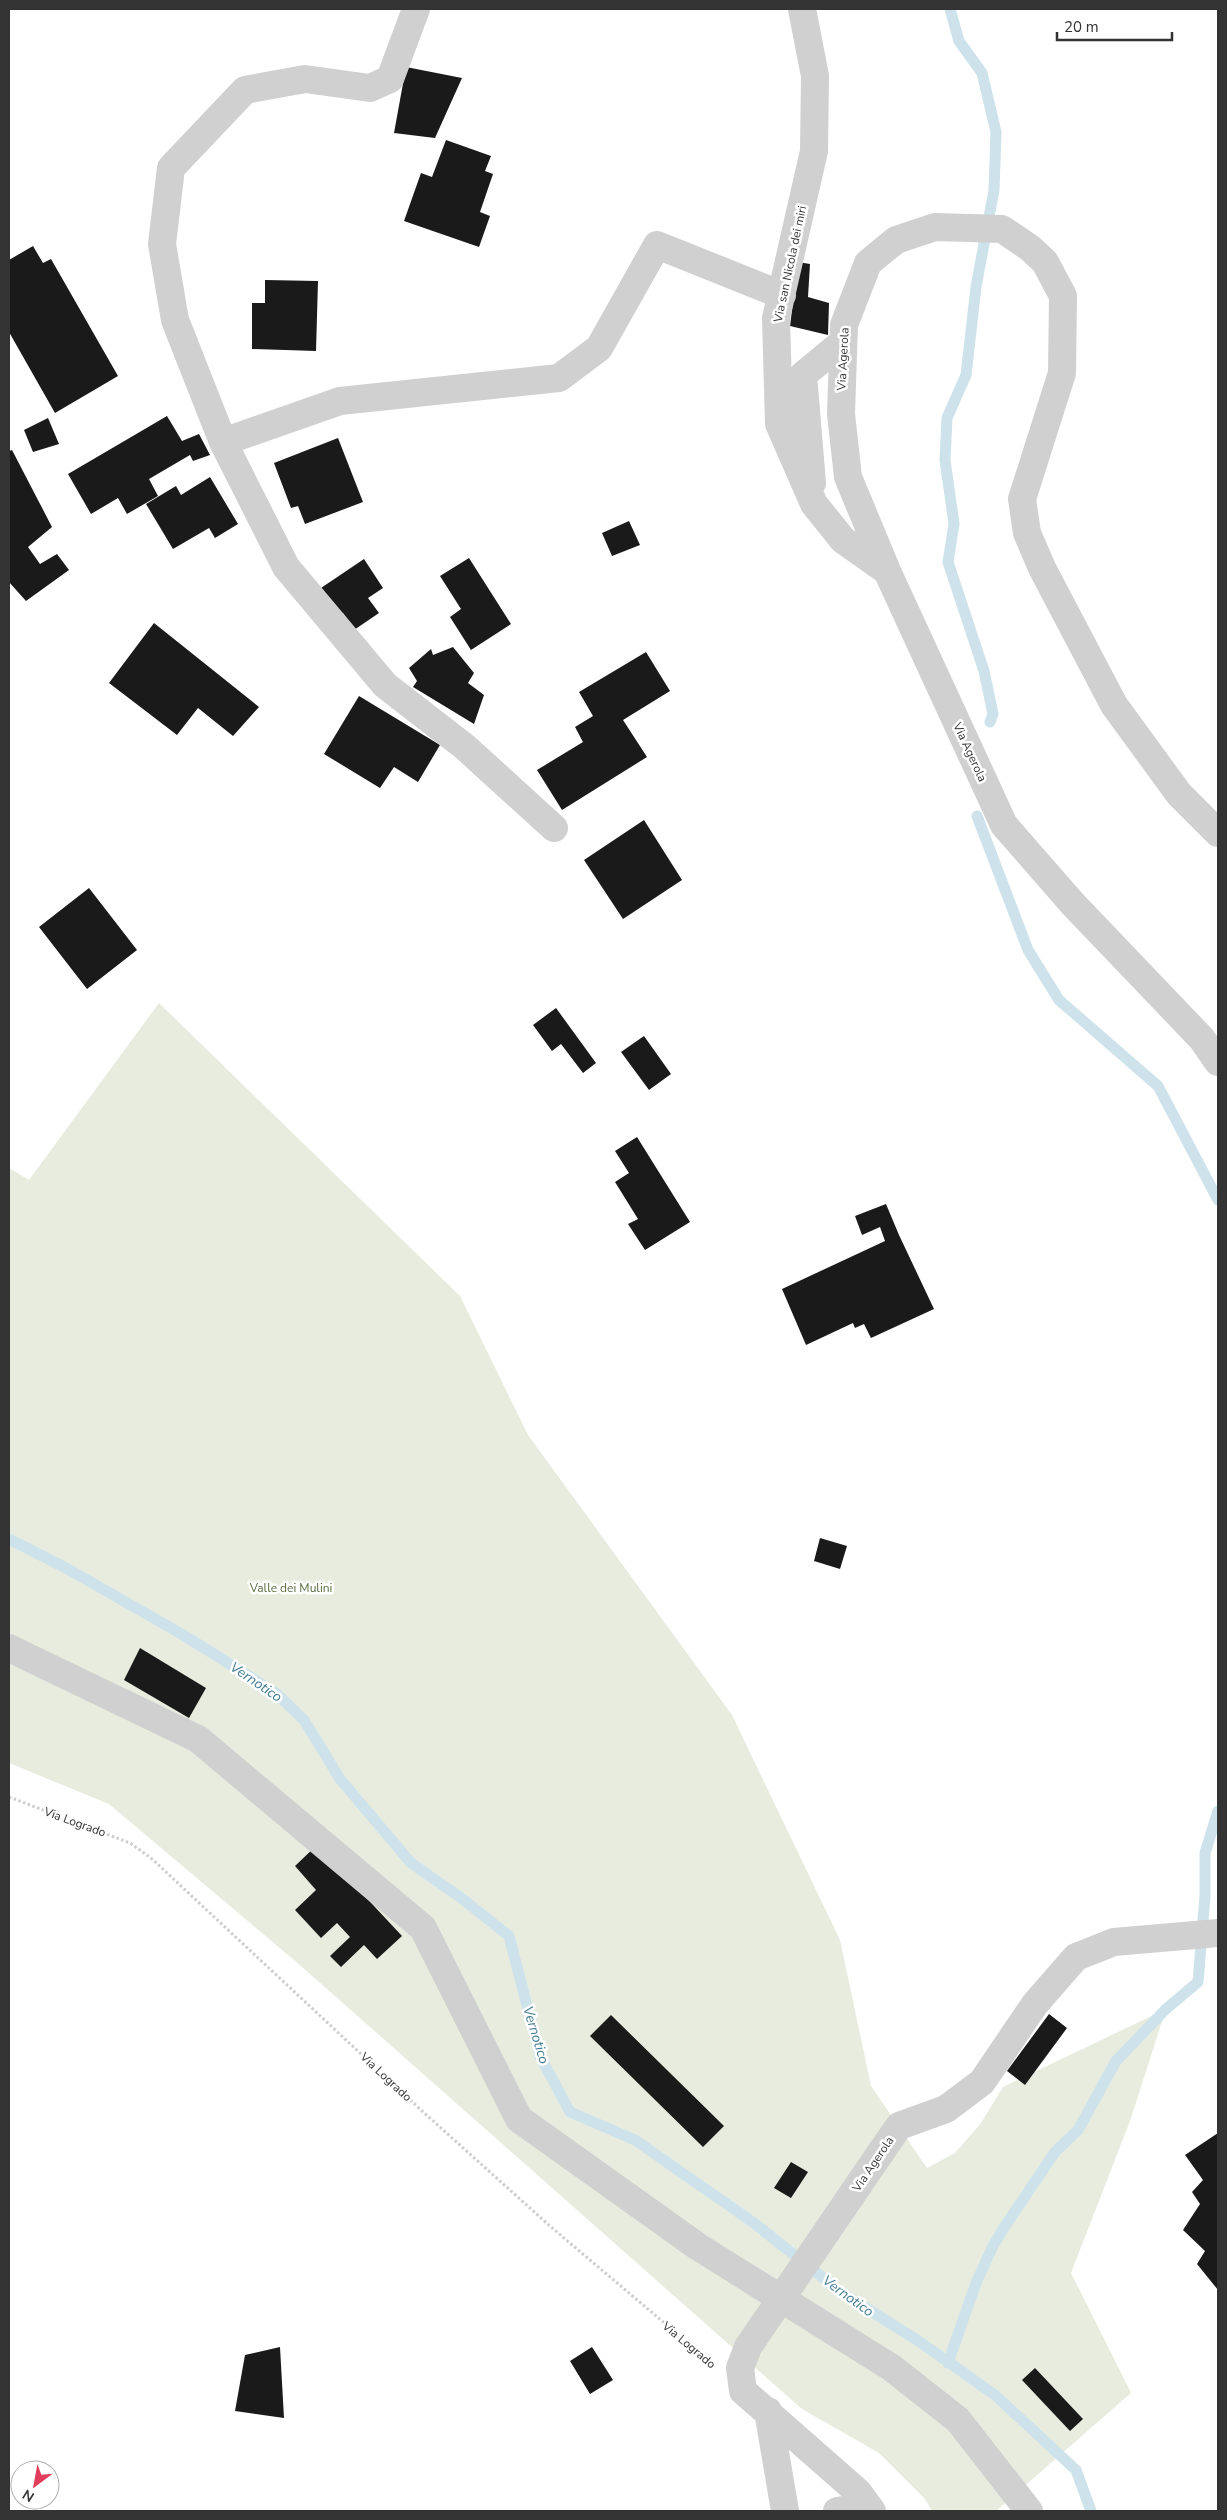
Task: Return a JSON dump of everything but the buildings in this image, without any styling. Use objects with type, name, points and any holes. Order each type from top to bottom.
[{"type":"street","points":[[416,9],[390,79],[370,88],[305,79],[245,90],[171,168],[162,244],[176,320],[223,442],[286,566],[385,685],[465,747],[554,828]]},
{"type":"street","name":"Via san Nicola dei miri","points":[[802,9],[816,76],[814,151],[776,318],[778,424],[814,504],[843,540],[887,571]]},
{"type":"street","name":"Via Agerola","points":[[1218,833],[1179,794],[1114,706],[1042,568],[1027,533],[1022,499],[1062,373],[1063,296],[1045,262],[1030,248],[1002,229],[935,227],[896,240],[868,263],[844,325],[841,414],[848,477],[887,571],[1004,824],[1072,903],[1202,1039],[1218,1062]]},
{"type":"street","points":[[223,442],[340,402],[559,378],[599,348],[657,245],[782,295]]},
{"type":"street","points":[[814,504],[803,375],[843,342]]},
{"type":"street","points":[[9,1648],[198,1739],[415,1922],[422,1928],[519,2118],[697,2246],[892,2368],[958,2420],[1029,2511]]},
{"type":"street","name":"Via Agerola","points":[[744,2391],[740,2368],[748,2347],[899,2126],[946,2109],[982,2082],[1035,2004],[1076,1957],[1114,1942],[1218,1933]]},
{"type":"street","points":[[744,2391],[858,2492],[871,2510]]},
{"type":"street","points":[[768,2411],[785,2511]]},
{"type":"street","points":[[837,2511],[849,2508],[871,2510]]},
{"type":"path","name":"Via Logrado","points":[[9,1797],[130,1843],[151,1858],[421,2110],[544,2220],[744,2391]]},
{"type":"green space","name":"Valle dei Mulini","points":[[159,1003],[460,1296],[528,1435],[732,1715],[840,1940],[871,2086],[927,2168],[955,2153],[981,2123],[1003,2087],[1166,2009],[1130,2121],[1071,2273],[1131,2393],[996,2511],[932,2511],[925,2499],[879,2453],[802,2409],[301,1966],[109,1804],[9,1763],[9,1168],[29,1180]]},
{"type":"waterway","points":[[950,9],[959,41],[982,73],[996,132],[994,190],[976,287],[966,375],[947,418],[945,460],[954,524],[948,562],[984,671],[993,714],[990,722]]},
{"type":"waterway","points":[[977,816],[1028,950],[1059,1000],[1158,1086],[1218,1200]]},
{"type":"waterway","name":"Vernotico","points":[[9,1539],[68,1569],[185,1636],[277,1694],[304,1720],[340,1779],[411,1863],[460,1897],[509,1936],[540,2056],[570,2112],[635,2140],[754,2223],[842,2293],[917,2340],[995,2395],[1076,2470],[1091,2511]]},
{"type":"waterway","points":[[948,2363],[976,2283],[992,2248],[1005,2226],[1055,2152],[1078,2130],[1116,2061],[1166,2009],[1198,1982],[1205,1896],[1205,1853],[1218,1811]]}]
